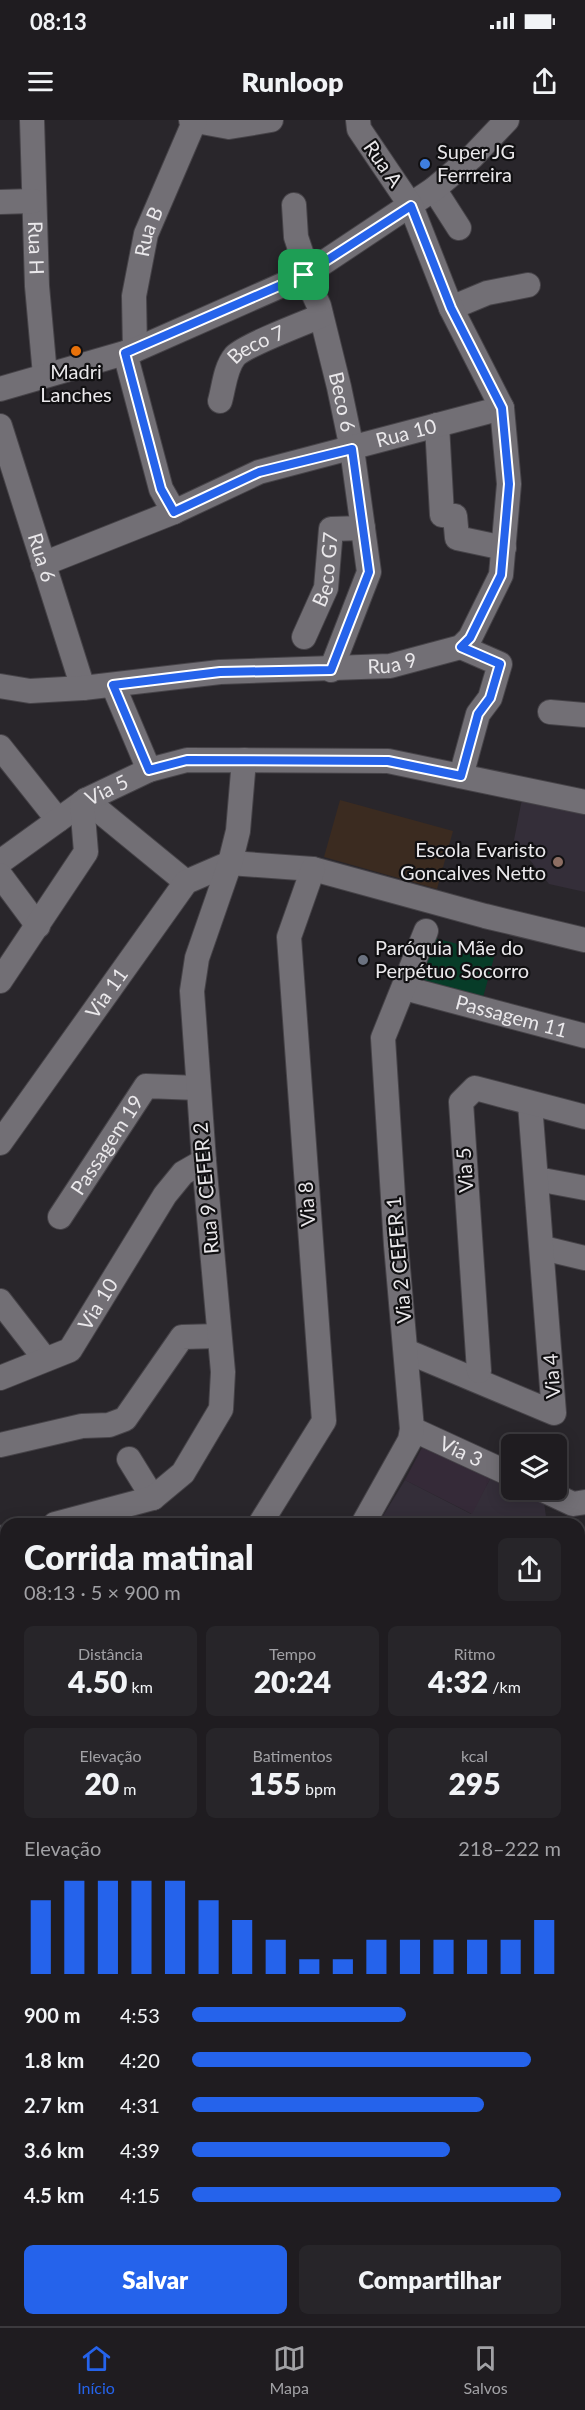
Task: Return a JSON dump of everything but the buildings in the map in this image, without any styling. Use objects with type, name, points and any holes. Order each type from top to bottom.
[{"type":"street","name":"Rua H","points":[[32,120],[37,286],[45,375]]},
{"type":"street","points":[[193,120],[229,127],[271,120]]},
{"type":"street","name":"Rua B","points":[[174,512],[161,489],[130,352],[134,296],[146,234],[193,120]]},
{"type":"street","name":"Rua A","points":[[358,120],[359,129],[411,206],[451,308],[502,408]]},
{"type":"street","points":[[0,388],[130,352],[304,275],[435,189],[472,157],[507,120]]},
{"type":"street","points":[[435,189],[459,228]]},
{"type":"street","points":[[0,202],[33,201]]},
{"type":"street","name":"Beco 6","points":[[294,205],[296,237],[304,261],[304,275],[321,316],[352,449],[369,572],[331,670]]},
{"type":"street","points":[[451,308],[486,293],[528,285]]},
{"type":"street","name":"Beco 7","points":[[220,401],[228,369],[236,356],[289,328],[321,316]]},
{"type":"street","points":[[461,776],[478,714],[490,698],[500,664],[461,647],[470,638],[501,575],[509,484],[502,408]]},
{"type":"street","name":"Rua 10","points":[[43,564],[174,512],[259,472],[502,408]]},
{"type":"street","points":[[437,425],[442,515],[455,516],[457,538],[504,548]]},
{"type":"street","name":"Rua 6","points":[[0,426],[83,688]]},
{"type":"street","name":"Beco G7","points":[[304,637],[326,588],[331,529],[363,528]]},
{"type":"street","name":"Rua 9","points":[[0,686],[30,691],[113,685],[220,672],[331,670],[390,666],[461,647]]},
{"type":"street","points":[[113,685],[149,770]]},
{"type":"street","points":[[550,712],[585,715]]},
{"type":"street","points":[[0,747],[58,820]]},
{"type":"street","name":"Via 5","points":[[0,862],[84,801],[149,770],[187,760],[388,761],[585,802]]},
{"type":"street","name":"Rua 9 CEFER 2","points":[[78,1518],[153,1498],[183,1473],[222,1410],[223,1372],[198,1088],[192,991],[196,958],[230,863],[238,831],[244,760]]},
{"type":"street","points":[[84,801],[186,882],[230,863],[313,869],[485,916],[585,940]]},
{"type":"street","points":[[0,981],[86,852],[84,801]]},
{"type":"street","name":"Via 8","points":[[264,1518],[324,1421],[289,937],[313,869]]},
{"type":"street","points":[[0,874],[38,926]]},
{"type":"street","name":"Via 11","points":[[0,1143],[186,882]]},
{"type":"street","name":"Via 2 CEFER 1","points":[[366,1518],[410,1440],[412,1429],[396,1245],[383,1038],[426,931]]},
{"type":"street","name":"Passagem 11","points":[[404,988],[585,1036]]},
{"type":"street","name":"Passagem 19","points":[[60,1217],[146,1086],[198,1088]]},
{"type":"street","name":"Via 5","points":[[479,1371],[461,1102],[475,1088],[585,1117]]},
{"type":"street","name":"Via 4","points":[[406,1351],[554,1413],[543,1248],[530,1104]]},
{"type":"street","name":"Via 10","points":[[0,1378],[70,1350],[165,1195],[183,1173],[204,1161]]},
{"type":"street","points":[[537,1179],[585,1188]]},
{"type":"street","points":[[165,1195],[184,1193],[207,1196]]},
{"type":"street","points":[[543,1248],[585,1258]]},
{"type":"street","points":[[0,1301],[45,1359]]},
{"type":"street","points":[[0,1445],[82,1426],[109,1425],[125,1419],[182,1337],[219,1336]]},
{"type":"street","name":"Via 3","points":[[412,1429],[501,1470]]},
{"type":"street","points":[[129,1459],[153,1498]]},
{"type":"street","points":[[564,1500],[573,1504],[585,1502]]},
{"type":"shaded area","name":"Escola Evaristo Goncalves Netto","points":[[522,799],[585,814],[585,892],[549,884],[514,840]]},
{"type":"shaded area","points":[[340,800],[453,831],[437,889],[324,857]]},
{"type":"shaded area","points":[[425,1442],[491,1477],[472,1514],[405,1480]]},
{"type":"shaded area","points":[[491,1477],[501,1482],[501,1500],[540,1500],[544,1502],[546,1518],[382,1518],[405,1480],[471,1514]]},
{"type":"green space","points":[[431,937],[495,954],[482,1001],[419,983]]},
{"type":"place","name":"Super JG Ferrreira","points":[[425,164]]},
{"type":"place","name":"Madri Lanches","points":[[76,351]]},
{"type":"place","name":"Escola Evaristo Goncalves Netto","points":[[558,862]]},
{"type":"place","name":"Paróquia Mãe do Perpétuo Socorro","points":[[363,960]]},
{"type":"route","points":[[411,206],[451,308],[502,408],[509,484],[501,575],[470,638],[461,647],[500,664],[490,698],[478,714],[461,776],[388,761],[187,760],[149,770],[113,685],[220,672],[331,670],[369,572],[352,449],[259,472],[174,512],[161,489],[125,353],[304,275],[411,206]]}]
